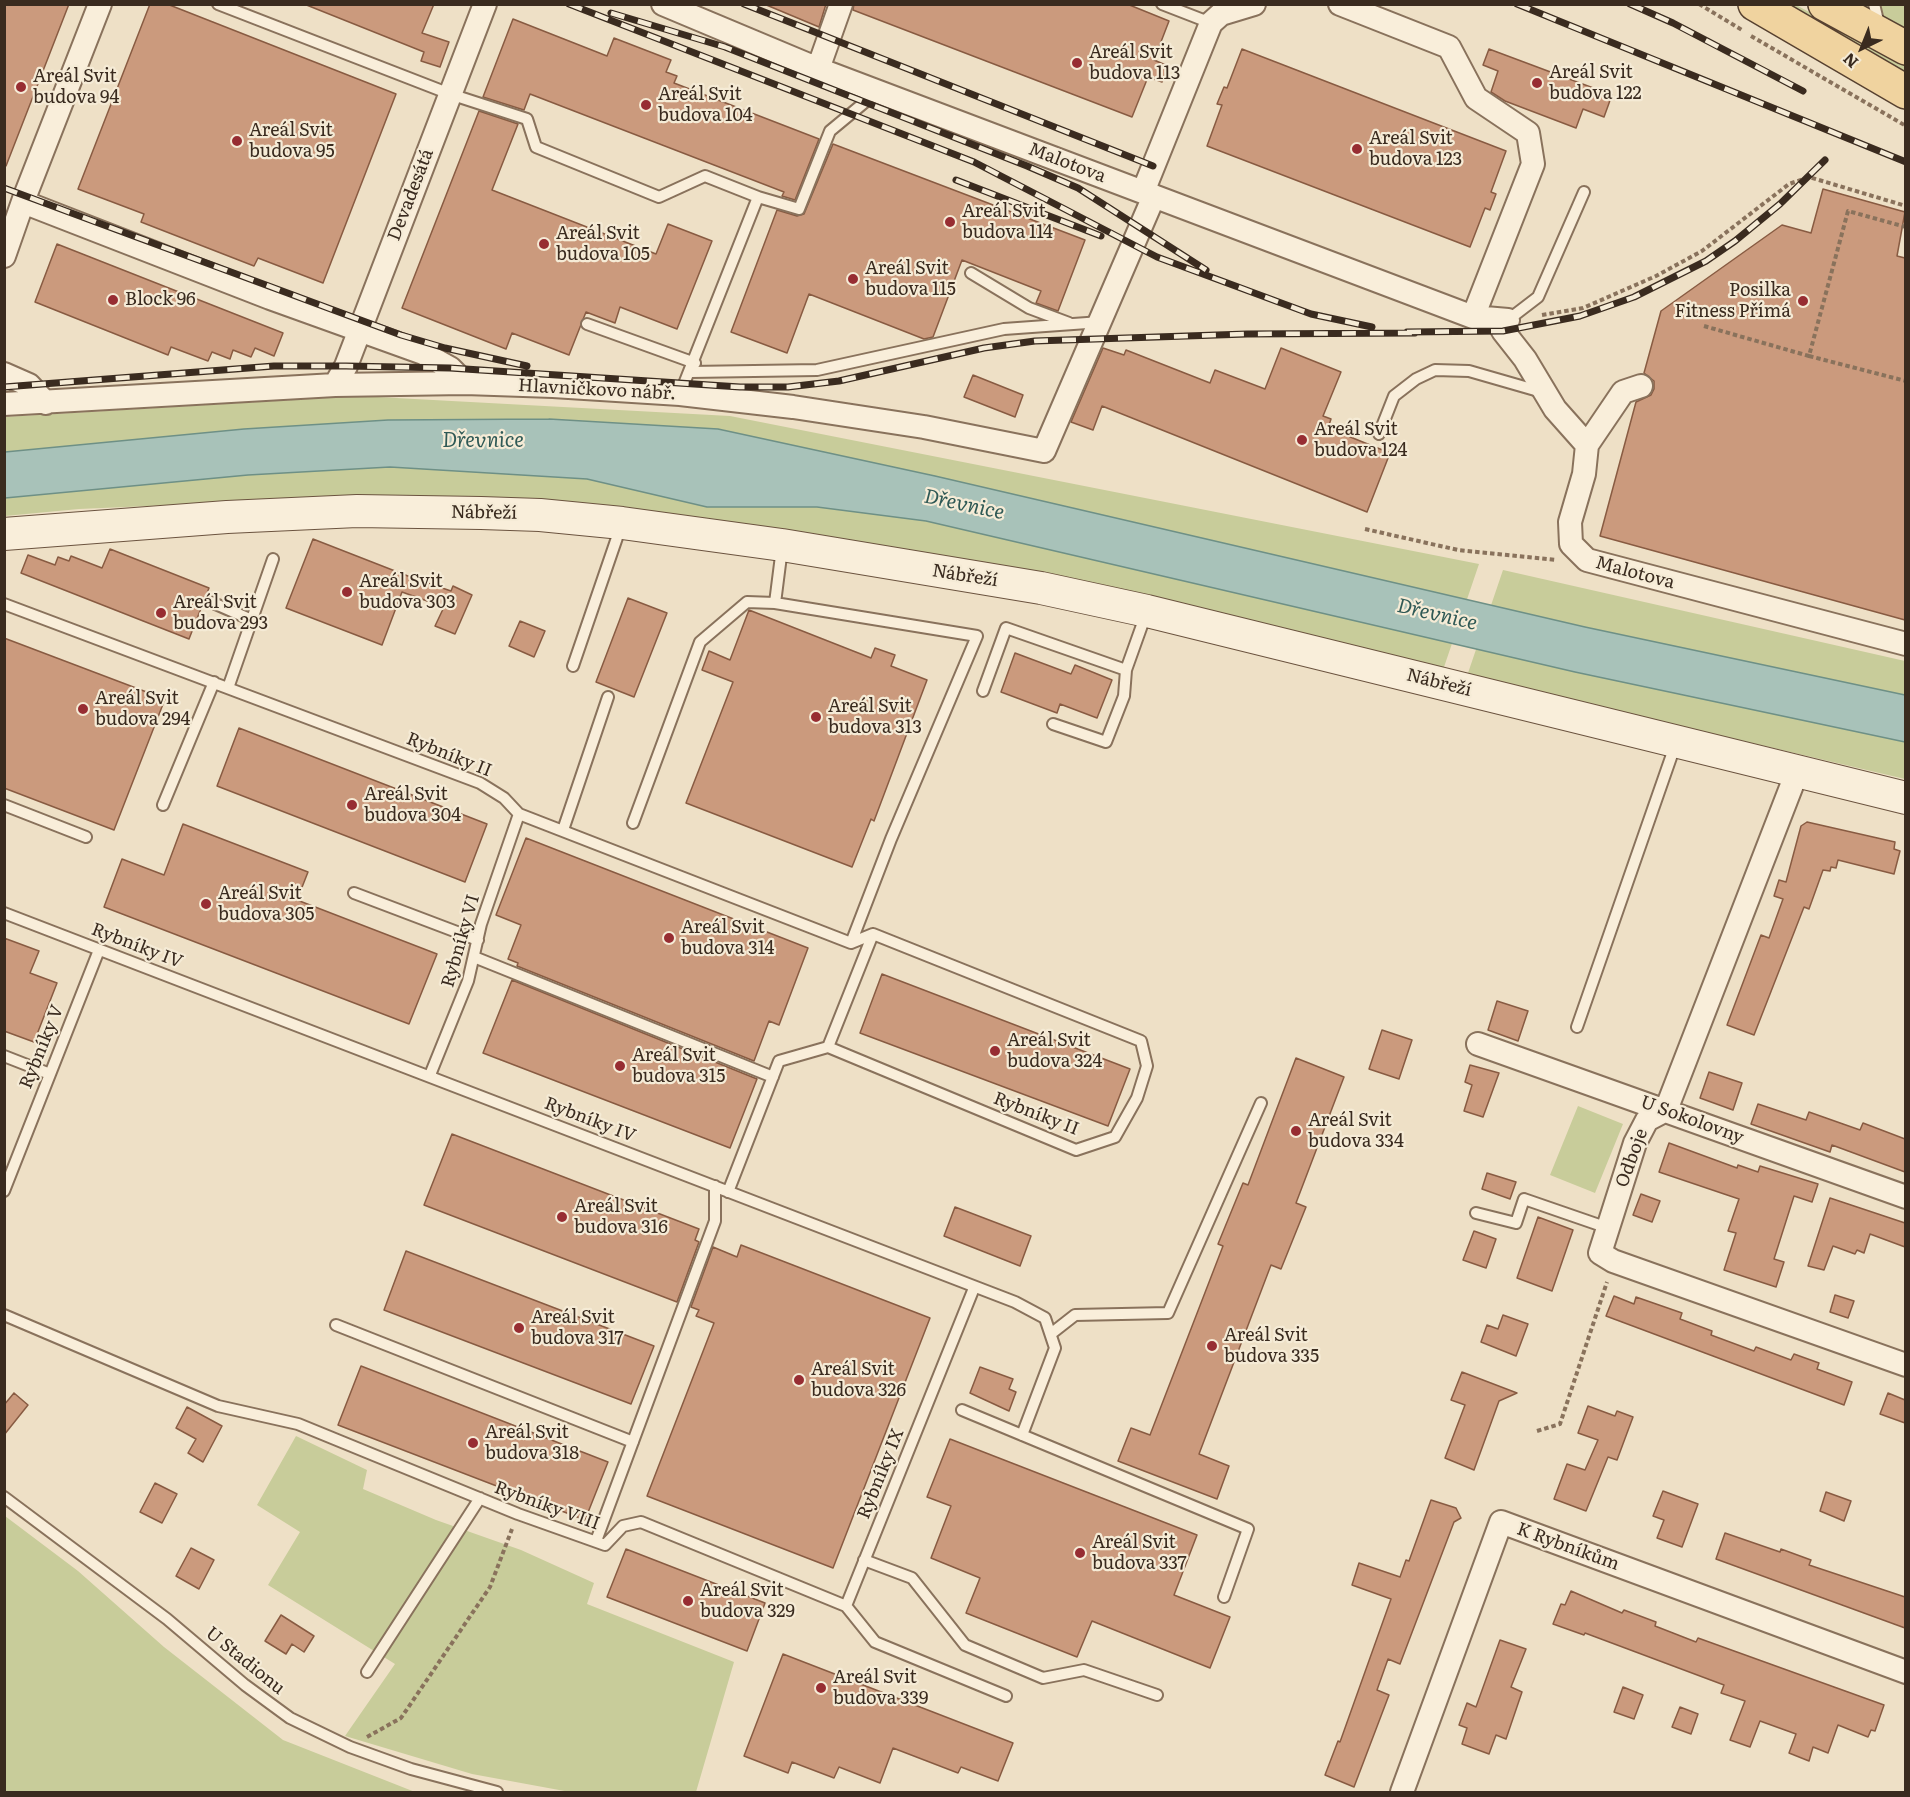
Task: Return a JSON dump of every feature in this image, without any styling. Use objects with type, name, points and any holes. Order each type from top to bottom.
[{"type":"main road","points":[[1755,4],[1905,92]]},
{"type":"main road","points":[[1826,4],[1894,42]]},
{"type":"street","points":[[4,256],[100,4]]},
{"type":"street","name":"Devadesátá","points":[[335,385],[345,366],[485,4]]},
{"type":"street","name":"Malotova","points":[[663,4],[818,69],[1473,317],[1508,320]]},
{"type":"street","points":[[818,69],[841,4]]},
{"type":"street","points":[[1101,322],[1211,23],[1221,14],[1254,4]]},
{"type":"street","points":[[1340,4],[1449,47],[1476,98],[1528,133],[1533,164],[1473,317]]},
{"type":"street","points":[[23,202],[423,353],[450,368],[465,382]]},
{"type":"street","points":[[1508,320],[1503,331],[1525,359],[1555,409],[1568,420],[1587,445],[1623,392],[1641,386]]},
{"type":"street","name":"Hlavničkovo nábř.","points":[[4,404],[335,385],[465,382],[680,394],[924,427],[1044,451],[1101,322]]},
{"type":"street","points":[[4,374],[29,385],[46,403]]},
{"type":"street","name":"Malotova","points":[[1587,445],[1584,474],[1570,522],[1570,544],[1587,560],[1905,644]]},
{"type":"street","name":"Nábřeží","points":[[4,534],[227,517],[357,511],[540,515],[622,523],[782,545],[1041,588],[1147,611],[1905,798]]},
{"type":"street","name":"Odboje","points":[[1613,1261],[1600,1252],[1635,1143],[1647,1120],[1666,1110],[1797,772]]},
{"type":"street","name":"U Sokolovny","points":[[1478,1044],[1905,1197]]},
{"type":"street","points":[[1613,1261],[1905,1365]]},
{"type":"street","name":"K Rybníkům","points":[[1402,1792],[1501,1522],[1905,1672]]},
{"type":"lane","points":[[218,4],[450,94],[527,119],[536,147],[659,197],[705,176],[758,197],[799,209],[830,131],[865,102],[872,88]]},
{"type":"lane","points":[[1162,4],[1211,23]]},
{"type":"lane","points":[[1874,4],[1894,42]]},
{"type":"lane","points":[[1508,320],[1538,297],[1584,192]]},
{"type":"lane","points":[[680,394],[693,367],[758,197]]},
{"type":"lane","points":[[971,273],[1029,308],[1073,324]]},
{"type":"lane","points":[[587,324],[693,367],[817,370],[1004,329],[1101,322]]},
{"type":"lane","points":[[1379,434],[1394,396],[1435,370],[1469,371],[1546,393]]},
{"type":"lane","points":[[573,666],[622,523]]},
{"type":"lane","points":[[775,603],[782,545]]},
{"type":"lane","points":[[228,688],[273,559]]},
{"type":"lane","points":[[212,602],[252,620]]},
{"type":"lane","points":[[633,823],[700,642],[747,602],[775,603],[977,636],[891,839],[851,943]]},
{"type":"lane","name":"Rybníky II","points":[[4,604],[480,783],[504,798],[519,814],[851,943]]},
{"type":"lane","points":[[1053,724],[1106,742],[1124,696],[1126,670],[1147,611]]},
{"type":"lane","points":[[983,691],[1006,628],[1126,670]]},
{"type":"lane","points":[[163,805],[214,682]]},
{"type":"lane","points":[[563,830],[608,697]]},
{"type":"lane","points":[[1577,1027],[1677,742]]},
{"type":"lane","points":[[4,805],[86,837]]},
{"type":"lane","name":"Rybníky VI","points":[[430,1076],[468,981],[478,940],[519,814]]},
{"type":"lane","points":[[354,893],[478,940]]},
{"type":"lane","name":"Rybníky IV","points":[[4,913],[1015,1302],[1046,1317],[1052,1333]]},
{"type":"lane","points":[[851,943],[873,934]]},
{"type":"lane","points":[[728,1192],[779,1061],[828,1047],[873,934]]},
{"type":"lane","name":"Rybníky II","points":[[828,1047],[1076,1150],[1115,1137],[1137,1098],[1147,1066],[1141,1041],[873,934]]},
{"type":"lane","name":"Rybníky V","points":[[4,1191],[99,950]]},
{"type":"lane","points":[[474,957],[773,1077]]},
{"type":"lane","points":[[4,1056],[50,1074]]},
{"type":"lane","points":[[1022,1435],[1055,1348],[1052,1333],[1075,1315],[1168,1313],[1261,1103]]},
{"type":"lane","points":[[596,1541],[715,1221],[715,1186]]},
{"type":"lane","points":[[1476,1213],[1516,1223],[1524,1199],[1608,1228]]},
{"type":"lane","name":"Rybníky IX","points":[[846,1606],[974,1288]]},
{"type":"lane","name":"Rybníky VIII","points":[[4,1315],[218,1406],[298,1424],[518,1514],[605,1545],[623,1526],[641,1522],[846,1606]]},
{"type":"lane","points":[[336,1325],[633,1442]]},
{"type":"lane","points":[[962,1410],[1248,1529],[1224,1597]]},
{"type":"lane","name":"U Stadionu","points":[[4,1497],[167,1619],[245,1685],[290,1718],[350,1747],[411,1769],[497,1792]]},
{"type":"lane","points":[[367,1672],[480,1498]]},
{"type":"lane","points":[[864,1560],[912,1578],[965,1645],[1043,1678],[1084,1670],[1157,1695]]},
{"type":"lane","points":[[846,1606],[875,1642],[1006,1696]]},
{"type":"path","points":[[1699,4],[1905,126]]},
{"type":"path","points":[[1508,320],[1583,308],[1656,276],[1702,251],[1789,184],[1809,177],[1905,206]]},
{"type":"path","points":[[1809,356],[1848,211],[1905,227]]},
{"type":"path","points":[[1704,326],[1905,381]]},
{"type":"path","points":[[1365,529],[1458,550],[1544,560],[1587,560]]},
{"type":"path","points":[[1538,1431],[1560,1424],[1613,1261]]},
{"type":"path","points":[[350,1747],[401,1718],[490,1587],[518,1514]]},
{"type":"green space","points":[[1780,5],[1796,5],[1905,63],[1905,79]]},
{"type":"green space","points":[[1855,5],[1905,5],[1905,30]]},
{"type":"green space","points":[[359,396],[730,416],[1479,564],[1443,670],[954,559],[740,525],[242,502],[79,509],[5,516],[4,417]]},
{"type":"green space","points":[[1503,570],[1905,661],[1905,779],[1467,676]]},
{"type":"green space","points":[[1578,1106],[1623,1124],[1595,1193],[1550,1175]]},
{"type":"green space","points":[[296,1436],[367,1470],[363,1489],[436,1520],[521,1550],[594,1583],[587,1604],[734,1662],[696,1792],[570,1792],[472,1774],[345,1736],[395,1664],[268,1585],[300,1532],[257,1505]]},
{"type":"green space","points":[[5,1516],[78,1571],[164,1647],[283,1740],[415,1792],[5,1792]]},
{"type":"water","name":"Dřevnice","points":[[549,419],[718,429],[935,476],[1585,627],[1905,695],[1905,742],[1575,672],[926,521],[817,507],[707,507],[587,479],[390,467],[248,475],[5,498],[5,452],[244,429],[388,420]]},
{"type":"building","name":"Areál Svit budova 94","points":[[4,4],[69,4],[6,166],[4,166]]},
{"type":"building","name":"Areál Svit budova 95","points":[[150,4],[167,4],[396,94],[323,283],[258,258],[254,266],[141,222],[144,214],[78,189]]},
{"type":"building","points":[[304,4],[434,4],[422,33],[449,42],[440,67],[421,61],[424,52]]},
{"type":"building","points":[[764,4],[826,4],[819,27]]},
{"type":"building","name":"Areál Svit budova 113","points":[[854,4],[1127,4],[1169,21],[1154,60],[1168,66],[1162,82],[1148,77],[1132,117],[853,10]]},
{"type":"building","name":"Areál Svit budova 104","points":[[513,19],[607,56],[614,38],[671,60],[666,72],[677,76],[674,83],[819,139],[795,200],[782,196],[784,192],[530,94],[524,110],[483,97]]},
{"type":"building","name":"Areál Svit budova 123","points":[[1242,49],[1506,151],[1491,192],[1496,194],[1490,210],[1485,208],[1470,247],[1207,146],[1222,105],[1217,104],[1224,87],[1227,88]]},
{"type":"building","name":"Areál Svit budova 122","points":[[1489,49],[1612,95],[1604,117],[1583,109],[1576,128],[1505,101],[1491,92],[1498,71],[1483,65]]},
{"type":"building","points":[[479,111],[518,124],[492,190],[656,254],[668,224],[712,241],[677,329],[620,307],[615,323],[586,312],[569,355],[512,333],[506,349],[402,308]]},
{"type":"building","points":[[833,144],[1085,240],[1058,311],[1036,303],[1041,291],[962,260],[933,337],[924,339],[809,294],[787,353],[731,332],[777,210],[797,216],[804,214]]},
{"type":"building","points":[[1823,189],[1905,212],[1897,256],[1905,258],[1905,620],[1600,536],[1636,402],[1651,395],[1654,389],[1654,381],[1644,373],[1661,311],[1782,225],[1811,233]]},
{"type":"building","name":"Block 96","points":[[57,244],[283,333],[274,356],[255,348],[251,357],[233,350],[230,359],[212,352],[208,361],[171,347],[168,355],[35,302]]},
{"type":"building","points":[[1103,348],[1124,355],[1126,350],[1210,383],[1215,370],[1265,389],[1281,348],[1341,372],[1323,416],[1331,419],[1328,428],[1390,453],[1367,512],[1102,406],[1093,430],[1071,422]]},
{"type":"building","points":[[973,375],[1023,395],[1015,417],[964,397]]},
{"type":"building","name":"Areál Svit budova 303","points":[[313,539],[413,578],[451,591],[453,586],[472,595],[455,634],[435,626],[444,607],[402,592],[382,645],[286,608]]},
{"type":"building","name":"Areál Svit budova 293","points":[[110,549],[209,588],[189,639],[21,573],[28,555],[55,565],[58,557],[69,561],[71,556],[102,568]]},
{"type":"building","points":[[628,598],[667,613],[634,697],[596,682]]},
{"type":"building","name":"Areál Svit budova 313","points":[[749,610],[871,658],[875,648],[895,655],[891,666],[927,680],[874,821],[871,819],[852,867],[686,803],[733,682],[702,670],[709,651],[730,660]]},
{"type":"building","points":[[520,621],[545,631],[534,657],[509,646]]},
{"type":"building","points":[[4,638],[165,699],[114,830],[4,788]]},
{"type":"building","points":[[1015,653],[1071,674],[1075,665],[1112,680],[1097,718],[1060,704],[1057,713],[1001,692]]},
{"type":"building","name":"Areál Svit budova 304","points":[[239,728],[487,824],[465,882],[217,786]]},
{"type":"building","points":[[1807,822],[1895,842],[1894,849],[1900,851],[1894,874],[1838,860],[1836,868],[1831,867],[1830,871],[1823,870],[1809,909],[1804,907],[1754,1035],[1727,1025],[1761,935],[1769,938],[1783,899],[1774,896],[1779,880],[1786,882],[1801,826]]},
{"type":"building","name":"Areál Svit budova 305","points":[[183,824],[308,872],[297,900],[437,954],[409,1024],[104,907],[122,859],[164,875]]},
{"type":"building","name":"Areál Svit budova 314","points":[[526,838],[808,948],[779,1025],[769,1021],[754,1061],[517,966],[518,963],[508,959],[521,925],[496,915]]},
{"type":"building","points":[[4,938],[39,951],[30,973],[57,983],[34,1042],[4,1031]]},
{"type":"building","name":"Areál Svit budova 324","points":[[882,974],[1130,1069],[1108,1126],[860,1033]]},
{"type":"building","name":"Areál Svit budova 315","points":[[512,980],[757,1079],[730,1148],[483,1053]]},
{"type":"building","points":[[1497,1001],[1528,1011],[1518,1041],[1488,1030]]},
{"type":"building","points":[[1382,1030],[1412,1040],[1399,1079],[1369,1069]]},
{"type":"building","points":[[1296,1058],[1344,1077],[1296,1203],[1306,1207],[1281,1269],[1271,1265],[1199,1454],[1229,1466],[1217,1499],[1118,1461],[1131,1428],[1150,1435],[1223,1246],[1218,1244],[1243,1183],[1248,1185]]},
{"type":"building","points":[[1470,1065],[1499,1073],[1483,1117],[1464,1111],[1472,1085],[1465,1082]]},
{"type":"building","points":[[1709,1072],[1742,1083],[1733,1110],[1700,1098]]},
{"type":"building","points":[[1758,1104],[1806,1120],[1809,1112],[1860,1130],[1863,1123],[1905,1139],[1905,1172],[1832,1145],[1830,1152],[1751,1124]]},
{"type":"building","name":"Areál Svit budova 316","points":[[452,1134],[699,1229],[695,1240],[699,1242],[677,1302],[424,1205]]},
{"type":"building","points":[[1669,1143],[1737,1168],[1738,1165],[1758,1172],[1760,1166],[1818,1184],[1812,1202],[1794,1196],[1774,1259],[1784,1262],[1776,1287],[1724,1270],[1736,1233],[1728,1231],[1739,1199],[1659,1172]]},
{"type":"building","points":[[1487,1173],[1516,1182],[1510,1199],[1482,1189]]},
{"type":"building","points":[[1641,1194],[1660,1201],[1652,1222],[1633,1215]]},
{"type":"building","points":[[1830,1198],[1905,1223],[1905,1247],[1870,1234],[1864,1253],[1857,1250],[1855,1254],[1833,1246],[1824,1270],[1808,1266]]},
{"type":"building","points":[[955,1207],[1031,1236],[1020,1266],[944,1236]]},
{"type":"building","points":[[1538,1217],[1573,1230],[1552,1291],[1517,1278]]},
{"type":"building","points":[[1474,1231],[1496,1239],[1486,1268],[1463,1260]]},
{"type":"building","name":"Areál Svit budova 326","points":[[741,1245],[930,1318],[833,1568],[647,1496],[714,1323],[696,1316],[699,1310],[691,1307],[713,1247],[737,1257]]},
{"type":"building","name":"Areál Svit budova 317","points":[[406,1251],[654,1346],[631,1404],[384,1310]]},
{"type":"building","points":[[1835,1295],[1854,1301],[1848,1318],[1830,1312]]},
{"type":"building","points":[[1614,1296],[1634,1304],[1636,1297],[1682,1313],[1680,1319],[1712,1331],[1711,1335],[1754,1351],[1756,1347],[1791,1360],[1794,1354],[1819,1363],[1817,1369],[1852,1382],[1844,1405],[1606,1316]]},
{"type":"building","points":[[1503,1315],[1528,1324],[1516,1356],[1481,1342],[1487,1325],[1498,1329]]},
{"type":"building","name":"Areál Svit budova 318","points":[[361,1366],[608,1462],[585,1520],[338,1425]]},
{"type":"building","points":[[980,1367],[1013,1379],[1009,1389],[1016,1392],[1009,1411],[970,1393]]},
{"type":"building","points":[[1462,1372],[1517,1393],[1499,1401],[1474,1470],[1445,1458],[1465,1405],[1451,1400]]},
{"type":"building","points":[[14,1393],[28,1405],[4,1435],[4,1405]]},
{"type":"building","points":[[1888,1393],[1905,1400],[1905,1423],[1880,1414]]},
{"type":"building","points":[[1588,1406],[1615,1416],[1617,1411],[1633,1417],[1617,1460],[1608,1457],[1586,1511],[1554,1499],[1567,1464],[1585,1470],[1598,1440],[1578,1433]]},
{"type":"building","points":[[187,1407],[222,1426],[203,1462],[188,1453],[196,1439],[176,1428]]},
{"type":"building","name":"Areál Svit budova 337","points":[[950,1439],[1197,1535],[1174,1595],[1230,1617],[1210,1668],[1092,1621],[1077,1657],[966,1613],[980,1578],[931,1558],[951,1506],[927,1497]]},
{"type":"building","points":[[155,1483],[177,1494],[162,1523],[140,1512]]},
{"type":"building","points":[[1663,1491],[1698,1504],[1682,1547],[1657,1538],[1664,1520],[1653,1516]]},
{"type":"building","points":[[1826,1492],[1851,1501],[1844,1521],[1820,1511]]},
{"type":"building","points":[[1431,1500],[1456,1508],[1461,1518],[1454,1522],[1400,1664],[1388,1659],[1377,1690],[1389,1695],[1354,1787],[1325,1775],[1338,1741],[1340,1742],[1391,1599],[1352,1585],[1359,1563],[1400,1577],[1406,1560],[1409,1561]]},
{"type":"building","points":[[1725,1533],[1780,1552],[1781,1549],[1811,1560],[1809,1565],[1905,1597],[1905,1628],[1716,1559]]},
{"type":"building","points":[[191,1548],[214,1560],[199,1589],[176,1576]]},
{"type":"building","name":"Areál Svit budova 329","points":[[626,1549],[765,1603],[747,1651],[607,1597]]},
{"type":"building","points":[[1571,1591],[1622,1613],[1624,1610],[1656,1622],[1655,1626],[1696,1642],[1698,1638],[1884,1705],[1875,1731],[1871,1730],[1868,1737],[1838,1725],[1828,1753],[1813,1747],[1809,1761],[1789,1753],[1796,1734],[1760,1721],[1750,1747],[1730,1740],[1745,1701],[1721,1693],[1724,1685],[1585,1633],[1584,1635],[1553,1624],[1561,1604],[1565,1605]]},
{"type":"building","points":[[281,1615],[314,1636],[304,1652],[292,1644],[286,1654],[265,1641]]},
{"type":"building","points":[[1500,1640],[1526,1649],[1511,1687],[1522,1692],[1506,1739],[1496,1735],[1489,1754],[1462,1744],[1467,1728],[1459,1725],[1467,1703],[1476,1707]]},
{"type":"building","name":"Areál Svit budova 339","points":[[783,1654],[1013,1743],[998,1781],[961,1767],[958,1773],[893,1748],[880,1783],[839,1767],[834,1778],[792,1762],[788,1773],[744,1756]]},
{"type":"building","points":[[1623,1687],[1643,1695],[1634,1719],[1614,1712]]},
{"type":"building","points":[[1680,1707],[1698,1714],[1691,1734],[1672,1727]]},
{"type":"railway","points":[[569,4],[974,162],[1157,257],[1311,314],[1372,327]]},
{"type":"railway","points":[[744,4],[1153,166]]},
{"type":"railway","points":[[1517,4],[1906,162]]},
{"type":"railway","points":[[1630,4],[1673,23],[1803,91]]},
{"type":"railway","points":[[611,13],[725,47],[1078,188],[1206,270]]},
{"type":"railway","points":[[1407,332],[1503,331],[1580,316],[1634,297],[1706,261],[1735,241],[1780,204],[1825,160]]},
{"type":"railway","points":[[956,180],[1101,236]]},
{"type":"railway","points":[[4,188],[401,335],[445,348],[527,366]]},
{"type":"railway","points":[[4,387],[274,366],[450,368],[740,387],[788,387],[839,381],[984,348],[1035,341],[1247,334],[1415,333]]},
{"type":"place","name":"Areál Svit budova 113","points":[[1077,63]]},
{"type":"place","name":"Areál Svit budova 122","points":[[1537,83]]},
{"type":"place","name":"Areál Svit budova 94","points":[[21,87]]},
{"type":"place","name":"Areál Svit budova 104","points":[[646,105]]},
{"type":"place","name":"Areál Svit budova 95","points":[[237,141]]},
{"type":"place","name":"Areál Svit budova 123","points":[[1357,149]]},
{"type":"place","name":"Areál Svit budova 114","points":[[950,222]]},
{"type":"place","name":"Areál Svit budova 105","points":[[544,244]]},
{"type":"place","name":"Areál Svit budova 115","points":[[853,279]]},
{"type":"place","name":"Block 96","points":[[113,300]]},
{"type":"place","name":"Posilka Fitness Přímá","points":[[1803,301]]},
{"type":"place","name":"Areál Svit budova 124","points":[[1302,440]]},
{"type":"place","name":"Areál Svit budova 303","points":[[347,592]]},
{"type":"place","name":"Areál Svit budova 293","points":[[161,613]]},
{"type":"place","name":"Areál Svit budova 294","points":[[83,709]]},
{"type":"place","name":"Areál Svit budova 313","points":[[816,717]]},
{"type":"place","name":"Areál Svit budova 304","points":[[352,805]]},
{"type":"place","name":"Areál Svit budova 305","points":[[206,904]]},
{"type":"place","name":"Areál Svit budova 314","points":[[669,938]]},
{"type":"place","name":"Areál Svit budova 324","points":[[995,1051]]},
{"type":"place","name":"Areál Svit budova 315","points":[[620,1066]]},
{"type":"place","name":"Areál Svit budova 334","points":[[1296,1131]]},
{"type":"place","name":"Areál Svit budova 316","points":[[562,1217]]},
{"type":"place","name":"Areál Svit budova 317","points":[[519,1328]]},
{"type":"place","name":"Areál Svit budova 335","points":[[1212,1346]]},
{"type":"place","name":"Areál Svit budova 326","points":[[799,1380]]},
{"type":"place","name":"Areál Svit budova 318","points":[[473,1443]]},
{"type":"place","name":"Areál Svit budova 337","points":[[1080,1553]]},
{"type":"place","name":"Areál Svit budova 329","points":[[688,1601]]},
{"type":"place","name":"Areál Svit budova 339","points":[[821,1688]]}]
